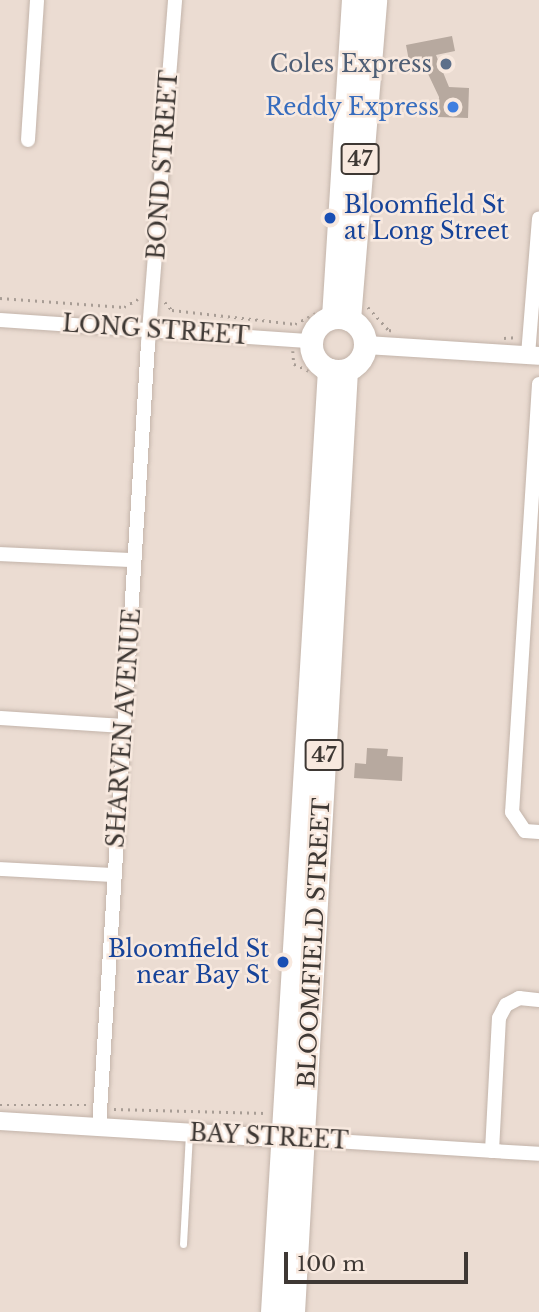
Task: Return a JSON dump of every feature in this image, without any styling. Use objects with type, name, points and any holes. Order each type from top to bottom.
[{"type":"highway","name":"47","points":[[335,313],[353,0]]},
{"type":"highway","name":"47","points":[[335,313],[375,0]]},
{"type":"highway","points":[[335,313],[362,330],[366,345],[360,361],[338,370],[315,359],[311,341],[318,326],[335,313]]},
{"type":"highway","name":"BLOOMFIELD STREET","points":[[293,1139],[338,370]]},
{"type":"highway","name":"47","points":[[272,1312],[293,1139]]},
{"type":"highway","name":"47","points":[[293,1139],[293,1312]]},
{"type":"street","points":[[28,140],[37,0]]},
{"type":"street","name":"BOND STREET","points":[[150,330],[175,0]]},
{"type":"street","points":[[366,345],[534,355],[539,218]]},
{"type":"street","name":"LONG STREET","points":[[0,320],[311,341]]},
{"type":"street","name":"SHARVEN AVENUE","points":[[99,1127],[150,330]]},
{"type":"street","points":[[532,832],[512,812],[539,384]]},
{"type":"street","points":[[0,554],[134,560]]},
{"type":"street","points":[[0,718],[124,726]]},
{"type":"street","points":[[0,869],[115,875]]},
{"type":"street","points":[[492,1151],[499,1018],[506,1004],[519,998],[539,1000]]},
{"type":"street","name":"BAY STREET","points":[[0,1121],[539,1154]]},
{"type":"lane","points":[[183,1244],[190,1133]]},
{"type":"path","points":[[0,298],[124,307],[139,298],[168,302],[173,310],[295,324],[316,314],[335,313]]},
{"type":"path","points":[[0,1105],[57,1102],[100,1108],[267,1115]]},
{"type":"building","points":[[452,36],[455,51],[436,55],[449,87],[469,88],[468,118],[438,117],[439,97],[421,59],[409,61],[406,45]]},
{"type":"building","points":[[367,748],[388,749],[387,756],[403,757],[402,781],[354,778],[355,763],[366,764]]},
{"type":"place","name":"Coles Express","points":[[446,64]]},
{"type":"place","name":"Reddy Express","points":[[453,107]]},
{"type":"place","name":"Bloomfield St at Long Street","points":[[330,218]]},
{"type":"place","name":"Bloomfield St near Bay St","points":[[283,962]]}]
